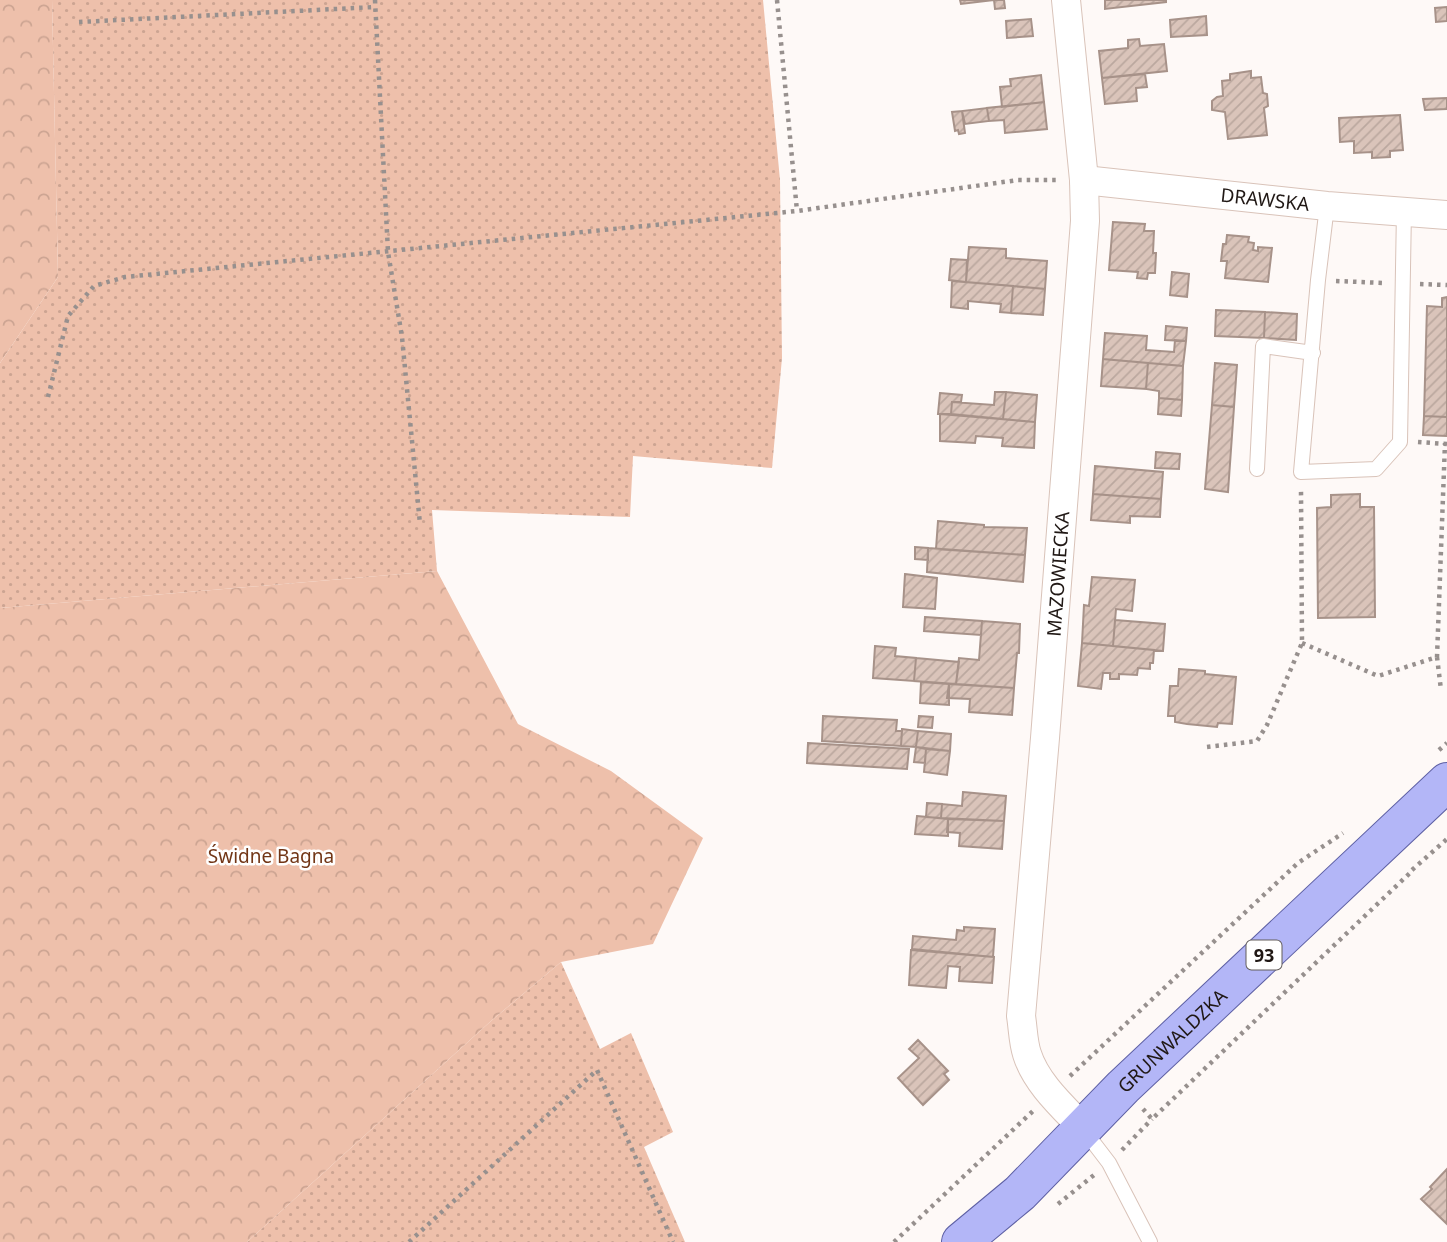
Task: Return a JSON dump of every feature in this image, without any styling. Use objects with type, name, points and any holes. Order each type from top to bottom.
[{"type":"main road","name":"GRUNWALDZKA","points":[[961,1242],[1002,1210],[1043,1171],[1123,1087],[1442,767]]},
{"type":"street","name":"MAZOWIECKA","points":[[1066,0],[1084,180],[1085,221],[1021,1016],[1027,1054],[1036,1073],[1083,1128]]},
{"type":"street","name":"DRAWSKA","points":[[1084,180],[1327,206],[1447,215]]},
{"type":"lane","points":[[1327,206],[1301,472],[1376,469],[1400,442],[1404,210]]},
{"type":"lane","points":[[1257,469],[1263,346],[1313,353]]},
{"type":"lane","points":[[1083,1128],[1110,1163],[1150,1242]]},
{"type":"path","points":[[374,0],[388,252],[402,337],[419,524]]},
{"type":"path","points":[[777,0],[797,211]]},
{"type":"path","points":[[79,22],[375,7]]},
{"type":"path","points":[[48,397],[68,316],[94,286],[125,277],[797,211],[1018,180],[1084,180]]},
{"type":"path","points":[[1400,442],[1446,443],[1437,657],[1441,690]]},
{"type":"path","points":[[1207,747],[1257,741],[1267,725],[1302,643],[1301,472]]},
{"type":"path","points":[[1302,643],[1378,676],[1437,657]]},
{"type":"path","points":[[1442,767],[1447,743]]},
{"type":"path","points":[[894,1242],[1298,863],[1354,825]]},
{"type":"path","points":[[409,1242],[597,1070],[673,1242]]},
{"type":"path","points":[[1050,1210],[1110,1163],[1153,1119]]},
{"type":"green space","points":[[0,0],[52,0],[58,277],[0,363]]},
{"type":"green space","points":[[52,0],[763,0],[780,180],[782,358],[772,468],[633,456],[630,517],[432,510],[437,571],[0,608],[0,363],[58,277]]},
{"type":"green space","name":"Świdne Bagna","points":[[437,571],[518,724],[611,771],[703,838],[653,944],[561,962],[491,1021],[247,1242],[0,1242],[0,608]]},
{"type":"green space","points":[[561,962],[600,1049],[631,1033],[673,1132],[644,1147],[685,1242],[247,1242],[491,1021]]},
{"type":"building","points":[[960,0],[994,0],[961,4]]},
{"type":"building","points":[[994,0],[1004,0],[1005,8],[995,9]]},
{"type":"building","points":[[1105,0],[1166,0],[1166,2],[1105,9]]},
{"type":"building","points":[[1447,7],[1447,21],[1436,22],[1435,8]]},
{"type":"building","points":[[1206,16],[1207,35],[1171,37],[1170,20]]},
{"type":"building","points":[[1031,19],[1033,36],[1007,38],[1006,21]]},
{"type":"building","points":[[1139,39],[1140,46],[1164,44],[1167,71],[1102,78],[1099,51],[1128,48],[1128,40]]},
{"type":"building","points":[[1251,71],[1251,78],[1261,77],[1263,93],[1267,94],[1268,106],[1264,108],[1267,135],[1228,139],[1225,112],[1212,110],[1212,101],[1223,96],[1222,81],[1230,80],[1230,74]]},
{"type":"building","points":[[1145,74],[1147,87],[1136,88],[1137,101],[1105,104],[1102,78]]},
{"type":"building","points":[[1041,75],[1044,102],[1002,107],[1000,87],[1011,86],[1010,79]]},
{"type":"building","points":[[1447,98],[1447,109],[1425,110],[1423,99]]},
{"type":"building","points":[[1044,102],[1047,129],[1005,133],[1004,120],[989,121],[987,108]]},
{"type":"building","points":[[987,108],[989,121],[965,124],[962,111]]},
{"type":"building","points":[[962,111],[965,133],[959,134],[958,130],[955,131],[952,112]]},
{"type":"building","points":[[1400,115],[1403,150],[1390,151],[1390,157],[1372,158],[1372,152],[1354,153],[1354,141],[1340,142],[1339,118]]},
{"type":"building","points":[[1113,222],[1145,224],[1144,231],[1154,231],[1155,273],[1148,273],[1147,279],[1137,278],[1138,272],[1109,270]]},
{"type":"building","points":[[1227,235],[1249,237],[1248,242],[1254,243],[1253,250],[1258,251],[1258,247],[1272,248],[1268,282],[1225,278],[1227,261],[1221,261]]},
{"type":"building","points":[[969,247],[1006,249],[1006,258],[1047,261],[1045,289],[966,282]]},
{"type":"building","points":[[951,259],[967,260],[966,282],[949,280]]},
{"type":"building","points":[[1172,272],[1189,274],[1187,297],[1170,295]]},
{"type":"building","points":[[952,281],[1013,286],[1011,313],[1000,312],[1001,304],[968,301],[968,309],[951,307]]},
{"type":"building","points":[[1013,286],[1045,289],[1043,315],[1011,313]]},
{"type":"building","points":[[1447,297],[1447,417],[1424,416],[1427,306],[1442,307],[1442,298]]},
{"type":"building","points":[[1216,310],[1265,312],[1264,338],[1215,336]]},
{"type":"building","points":[[1265,312],[1297,314],[1296,340],[1264,338]]},
{"type":"building","points":[[1166,326],[1187,328],[1186,341],[1165,340]]},
{"type":"building","points":[[1105,333],[1147,336],[1146,350],[1174,352],[1175,340],[1186,341],[1183,366],[1103,359]]},
{"type":"building","points":[[1103,359],[1148,363],[1146,389],[1101,386]]},
{"type":"building","points":[[1148,363],[1183,366],[1182,400],[1159,398],[1159,391],[1146,389]]},
{"type":"building","points":[[1215,363],[1237,365],[1234,407],[1212,405]]},
{"type":"building","points":[[995,392],[1006,392],[1003,419],[951,414],[952,402],[994,405]]},
{"type":"building","points":[[1006,392],[1037,395],[1035,422],[1003,419]]},
{"type":"building","points":[[940,393],[962,395],[961,402],[952,402],[951,414],[938,414]]},
{"type":"building","points":[[1159,398],[1182,400],[1181,416],[1158,414]]},
{"type":"building","points":[[1212,405],[1234,407],[1228,492],[1205,489]]},
{"type":"building","points":[[940,414],[1035,422],[1034,448],[1002,446],[1003,438],[976,436],[975,443],[940,441]]},
{"type":"building","points":[[1424,416],[1447,417],[1447,436],[1423,435]]},
{"type":"building","points":[[1156,452],[1180,454],[1179,469],[1155,468]]},
{"type":"building","points":[[1095,466],[1163,472],[1161,499],[1093,494]]},
{"type":"building","points":[[1093,494],[1161,499],[1160,517],[1130,516],[1130,523],[1091,520]]},
{"type":"building","points":[[1360,494],[1360,507],[1374,507],[1375,617],[1318,618],[1317,508],[1331,507],[1331,495]]},
{"type":"building","points":[[938,521],[984,527],[1027,528],[1025,555],[936,549]]},
{"type":"building","points":[[915,547],[928,548],[928,560],[915,559]]},
{"type":"building","points":[[928,548],[1025,555],[1023,582],[927,572]]},
{"type":"building","points":[[905,574],[937,578],[935,609],[903,607]]},
{"type":"building","points":[[1092,577],[1135,580],[1132,611],[1116,609],[1113,646],[1082,643],[1084,605],[1089,606]]},
{"type":"building","points":[[925,617],[982,621],[981,635],[924,631]]},
{"type":"building","points":[[1115,620],[1165,624],[1163,651],[1113,646]]},
{"type":"building","points":[[982,621],[1020,624],[1014,688],[956,684],[959,658],[979,660]]},
{"type":"building","points":[[1082,643],[1154,650],[1153,663],[1150,663],[1150,669],[1138,668],[1137,675],[1119,674],[1119,679],[1110,679],[1110,673],[1103,673],[1101,689],[1078,686]]},
{"type":"building","points":[[875,646],[896,648],[895,656],[916,658],[914,681],[873,678]]},
{"type":"building","points":[[916,658],[959,662],[956,684],[914,681]]},
{"type":"building","points":[[1179,669],[1236,677],[1232,724],[1218,723],[1217,727],[1187,724],[1175,722],[1175,716],[1168,716],[1170,686],[1178,686]]},
{"type":"building","points":[[921,682],[949,684],[949,705],[920,703]]},
{"type":"building","points":[[949,684],[1014,688],[1012,715],[969,712],[970,699],[947,698]]},
{"type":"building","points":[[823,716],[897,720],[896,731],[902,731],[901,746],[822,741]]},
{"type":"building","points":[[919,716],[933,717],[932,728],[918,727]]},
{"type":"building","points":[[902,729],[918,731],[916,747],[901,746]]},
{"type":"building","points":[[918,731],[951,734],[950,751],[916,747]]},
{"type":"building","points":[[808,743],[909,749],[907,769],[807,763]]},
{"type":"building","points":[[916,747],[926,749],[925,763],[914,762]]},
{"type":"building","points":[[926,749],[950,751],[947,775],[924,772]]},
{"type":"building","points":[[963,792],[1006,796],[1004,821],[941,818],[942,804],[962,806]]},
{"type":"building","points":[[927,803],[942,804],[941,818],[926,817]]},
{"type":"building","points":[[917,816],[948,819],[948,836],[915,834]]},
{"type":"building","points":[[948,819],[1004,821],[1002,849],[959,846],[960,833],[947,832]]},
{"type":"building","points":[[964,927],[995,929],[993,957],[912,949],[913,936],[956,940],[957,930],[964,931]]},
{"type":"building","points":[[911,950],[994,957],[992,983],[959,981],[960,967],[948,966],[946,988],[909,985]]},
{"type":"building","points":[[918,1040],[948,1071],[944,1074],[949,1080],[923,1105],[898,1078],[919,1058],[909,1049]]},
{"type":"building","points":[[1447,1169],[1447,1224],[1421,1199]]}]
